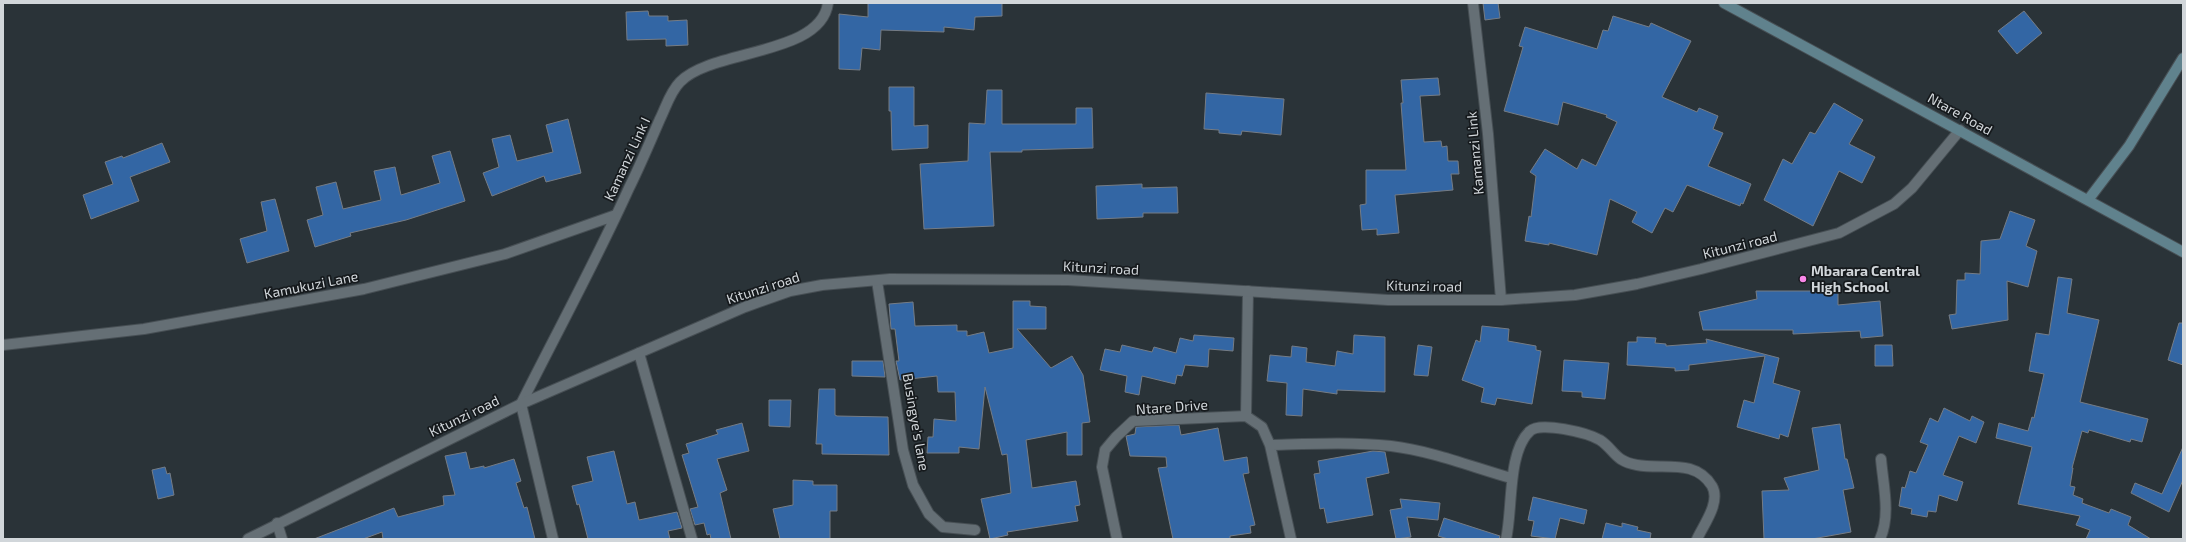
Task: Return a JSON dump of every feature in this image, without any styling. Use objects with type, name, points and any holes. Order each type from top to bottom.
[{"type":"main road","name":"Ntare Road","points":[[1724,3],[2183,252]]},
{"type":"main road","points":[[2088,200],[2129,146],[2183,58]]},
{"type":"street","name":"Kamanzi Link I","points":[[521,404],[616,215],[670,97],[679,82],[698,70],[801,37],[819,21],[828,8],[828,3]]},
{"type":"street","name":"Kamanzi Link","points":[[1473,3],[1488,134],[1501,300]]},
{"type":"street","name":"Kitunzi road","points":[[248,539],[521,404],[745,307],[790,291],[822,285],[877,281],[1068,280],[1388,300],[1501,300],[1575,295],[1636,284],[1770,252],[1839,233],[1894,204],[1912,188],[1960,130]]},
{"type":"street","name":"Kamukuzi Lane","points":[[3,345],[144,329],[364,289],[505,254],[616,215]]},
{"type":"street","name":"Busingye's lane","points":[[877,281],[903,450],[913,485],[929,514],[943,527],[975,530]]},
{"type":"street","points":[[1248,291],[1246,416],[1262,428],[1270,445],[1292,539]]},
{"type":"street","points":[[639,353],[692,539]]},
{"type":"street","points":[[521,404],[553,539]]},
{"type":"street","name":"Ntare Drive","points":[[1117,539],[1102,467],[1105,450],[1116,437],[1133,421],[1246,416]]},
{"type":"street","points":[[1506,539],[1512,478],[1523,438],[1531,429],[1548,426],[1600,440],[1617,458],[1636,465],[1695,469],[1706,478],[1713,488],[1714,504],[1697,539]]},
{"type":"street","points":[[1270,445],[1345,443],[1391,446],[1411,449],[1512,478]]},
{"type":"street","points":[[1880,539],[1883,532],[1885,503],[1881,459]]},
{"type":"street","points":[[277,524],[282,539]]},
{"type":"building","points":[[868,3],[1002,3],[1002,16],[975,17],[974,30],[944,27],[944,32],[881,30],[880,50],[862,48],[860,70],[839,69],[839,14],[868,17]]},
{"type":"building","points":[[1483,3],[1498,3],[1500,18],[1485,20]]},
{"type":"building","points":[[648,11],[649,16],[668,16],[668,21],[687,20],[688,45],[666,46],[666,39],[627,40],[626,12]]},
{"type":"building","points":[[2024,11],[2042,33],[2017,54],[1998,31]]},
{"type":"building","points":[[1613,16],[1649,27],[1651,23],[1691,41],[1662,97],[1697,112],[1699,108],[1718,116],[1713,129],[1723,133],[1708,166],[1751,184],[1743,204],[1741,203],[1740,206],[1687,185],[1673,212],[1665,208],[1652,233],[1632,222],[1637,212],[1610,199],[1597,255],[1549,243],[1549,245],[1525,241],[1529,216],[1531,217],[1536,176],[1530,172],[1545,149],[1577,169],[1582,159],[1596,166],[1617,122],[1606,117],[1607,115],[1563,102],[1558,125],[1504,111],[1523,47],[1519,46],[1525,27],[1597,49],[1603,30],[1608,31]]},
{"type":"building","points":[[1438,78],[1440,95],[1420,96],[1424,142],[1441,141],[1442,147],[1447,146],[1448,161],[1458,161],[1459,174],[1451,174],[1453,190],[1395,195],[1399,233],[1377,235],[1377,229],[1362,230],[1360,205],[1366,204],[1366,170],[1406,170],[1401,103],[1403,103],[1401,80]]},
{"type":"building","points":[[889,87],[914,87],[914,126],[928,125],[928,148],[892,150]]},
{"type":"building","points":[[987,90],[1002,90],[1002,124],[1076,124],[1076,108],[1092,108],[1093,148],[1022,150],[1022,152],[990,152],[994,226],[924,229],[920,164],[968,161],[969,123],[985,124]]},
{"type":"building","points":[[1206,93],[1284,99],[1281,135],[1242,131],[1241,135],[1219,133],[1219,130],[1204,129]]},
{"type":"building","points":[[1834,103],[1863,120],[1849,144],[1875,157],[1862,183],[1839,171],[1813,226],[1764,200],[1783,159],[1792,164],[1810,132],[1815,134]]},
{"type":"building","points":[[568,119],[581,173],[546,182],[544,176],[492,196],[483,173],[499,167],[492,139],[510,135],[517,161],[553,152],[546,125]]},
{"type":"building","points":[[162,143],[170,162],[130,177],[139,201],[91,219],[83,195],[113,184],[105,162],[122,156],[123,158]]},
{"type":"building","points":[[450,151],[465,201],[406,220],[350,233],[351,236],[315,247],[307,220],[323,215],[316,187],[336,182],[343,209],[381,200],[374,171],[395,167],[401,195],[440,183],[432,156]]},
{"type":"building","points":[[1142,184],[1142,188],[1177,187],[1178,213],[1143,213],[1143,217],[1097,219],[1096,186]]},
{"type":"building","points":[[275,199],[289,251],[247,263],[240,239],[267,231],[261,202]]},
{"type":"building","points":[[2010,211],[2035,220],[2026,246],[2037,251],[2028,287],[2007,281],[2008,320],[1952,329],[1949,315],[1956,314],[1957,280],[1965,280],[1965,273],[1980,274],[1981,241],[2000,239]]},
{"type":"building","points":[[2058,277],[2072,279],[2067,313],[2099,320],[2080,402],[2148,419],[2142,442],[2131,439],[2130,442],[2089,430],[2088,433],[2082,431],[2072,468],[2070,486],[2075,487],[2073,495],[2083,499],[2082,503],[2109,513],[2111,509],[2131,517],[2128,525],[2151,539],[2086,539],[2090,530],[2076,525],[2080,516],[2018,504],[2032,447],[1996,438],[1999,423],[2028,431],[2032,417],[2034,418],[2044,374],[2029,371],[2036,333],[2049,335]]},
{"type":"building","points":[[1756,291],[1838,291],[1838,305],[1880,301],[1883,336],[1861,338],[1860,331],[1793,334],[1793,330],[1703,330],[1699,312],[1757,299]]},
{"type":"building","points":[[1013,301],[1030,301],[1030,306],[1046,307],[1046,329],[1017,329],[1051,368],[1072,356],[1083,375],[1090,422],[1082,423],[1082,455],[1067,455],[1067,432],[1026,440],[1032,488],[1076,481],[1080,505],[1075,506],[1078,521],[1007,532],[1008,535],[990,539],[981,499],[1011,493],[1007,454],[1002,455],[985,387],[979,449],[959,447],[959,453],[927,453],[928,437],[933,437],[934,419],[956,421],[955,392],[938,392],[937,376],[900,380],[896,361],[899,361],[895,329],[891,329],[889,304],[913,302],[915,326],[957,325],[957,331],[967,331],[967,336],[984,332],[989,353],[1013,348]]},
{"type":"building","points":[[2179,323],[2183,323],[2183,365],[2168,360]]},
{"type":"building","points":[[1482,326],[1509,329],[1508,341],[1536,346],[1536,350],[1541,351],[1532,404],[1497,398],[1495,405],[1481,402],[1484,388],[1462,380],[1476,340],[1480,342]]},
{"type":"building","points":[[1194,335],[1234,338],[1233,351],[1209,349],[1208,367],[1185,365],[1182,376],[1177,375],[1175,384],[1142,376],[1139,395],[1125,392],[1127,376],[1100,370],[1105,349],[1120,352],[1122,345],[1152,352],[1154,347],[1176,353],[1180,338],[1193,341]]},
{"type":"building","points":[[1354,335],[1385,337],[1385,392],[1337,390],[1337,394],[1303,389],[1302,416],[1286,415],[1287,383],[1267,381],[1270,355],[1291,357],[1292,346],[1307,348],[1306,362],[1335,366],[1337,351],[1353,354]]},
{"type":"building","points":[[1637,337],[1656,338],[1655,343],[1666,344],[1666,346],[1707,343],[1706,339],[1779,358],[1773,383],[1800,391],[1788,437],[1780,434],[1779,439],[1737,427],[1744,400],[1754,403],[1765,356],[1689,365],[1689,370],[1675,371],[1675,368],[1627,365],[1628,342],[1637,342]]},
{"type":"building","points":[[1418,345],[1432,347],[1428,376],[1414,375]]},
{"type":"building","points":[[1875,345],[1892,345],[1893,366],[1875,366]]},
{"type":"building","points":[[1564,360],[1609,363],[1605,399],[1582,397],[1582,392],[1562,391]]},
{"type":"building","points":[[852,361],[883,361],[885,377],[852,376]]},
{"type":"building","points":[[819,389],[835,389],[835,415],[837,416],[888,417],[889,455],[822,454],[822,444],[816,444]]},
{"type":"building","points":[[769,400],[791,400],[790,427],[769,426]]},
{"type":"building","points":[[1944,408],[1970,421],[1972,416],[1984,422],[1976,443],[1959,436],[1943,475],[1963,482],[1957,501],[1939,495],[1936,512],[1928,511],[1927,517],[1911,514],[1912,509],[1899,506],[1902,487],[1905,488],[1910,471],[1916,473],[1928,445],[1920,442],[1930,418],[1938,422]]},
{"type":"building","points":[[742,423],[749,451],[717,459],[727,490],[720,493],[731,539],[711,539],[710,534],[707,535],[704,523],[695,525],[690,509],[698,507],[682,455],[689,453],[686,444],[718,434],[716,430]]},
{"type":"building","points":[[1840,424],[1845,459],[1847,459],[1854,488],[1843,490],[1851,532],[1812,539],[1764,539],[1762,491],[1789,490],[1784,478],[1819,470],[1812,428]]},
{"type":"building","points":[[1179,425],[1181,435],[1218,428],[1224,461],[1247,457],[1249,473],[1243,474],[1255,525],[1250,526],[1251,533],[1230,536],[1230,539],[1173,539],[1158,468],[1167,467],[1166,457],[1130,456],[1126,436],[1135,434],[1136,427]]},
{"type":"building","points":[[2183,447],[2183,480],[2169,512],[2131,493],[2135,483],[2162,494]]},
{"type":"building","points":[[614,451],[627,504],[635,502],[639,520],[677,512],[682,528],[668,531],[670,539],[588,539],[579,504],[577,505],[572,486],[593,481],[587,457]]},
{"type":"building","points":[[1373,451],[1385,452],[1389,473],[1366,478],[1373,515],[1327,523],[1324,508],[1320,509],[1314,474],[1320,473],[1318,461]]},
{"type":"building","points":[[466,452],[470,469],[484,466],[484,468],[514,459],[521,481],[516,483],[524,508],[527,507],[535,539],[383,539],[382,532],[363,539],[314,539],[394,508],[398,517],[444,505],[443,496],[455,495],[445,456]]},
{"type":"building","points":[[165,467],[167,474],[170,473],[174,495],[158,499],[152,470]]},
{"type":"building","points":[[793,480],[813,481],[813,485],[837,485],[837,511],[830,511],[830,539],[780,539],[773,509],[793,505]]},
{"type":"building","points":[[1533,497],[1587,510],[1584,524],[1560,518],[1555,539],[1531,536],[1534,521],[1528,520]]},
{"type":"building","points":[[1400,499],[1440,503],[1438,520],[1407,517],[1411,537],[1396,539],[1390,510],[1402,508]]},
{"type":"building","points":[[1444,518],[1500,536],[1499,539],[1448,539],[1438,536]]},
{"type":"building","points":[[1606,523],[1622,527],[1622,523],[1638,527],[1637,530],[1651,533],[1650,539],[1602,539]]},
{"type":"place","name":"Mbarara Central High School","points":[[1803,279]]}]
